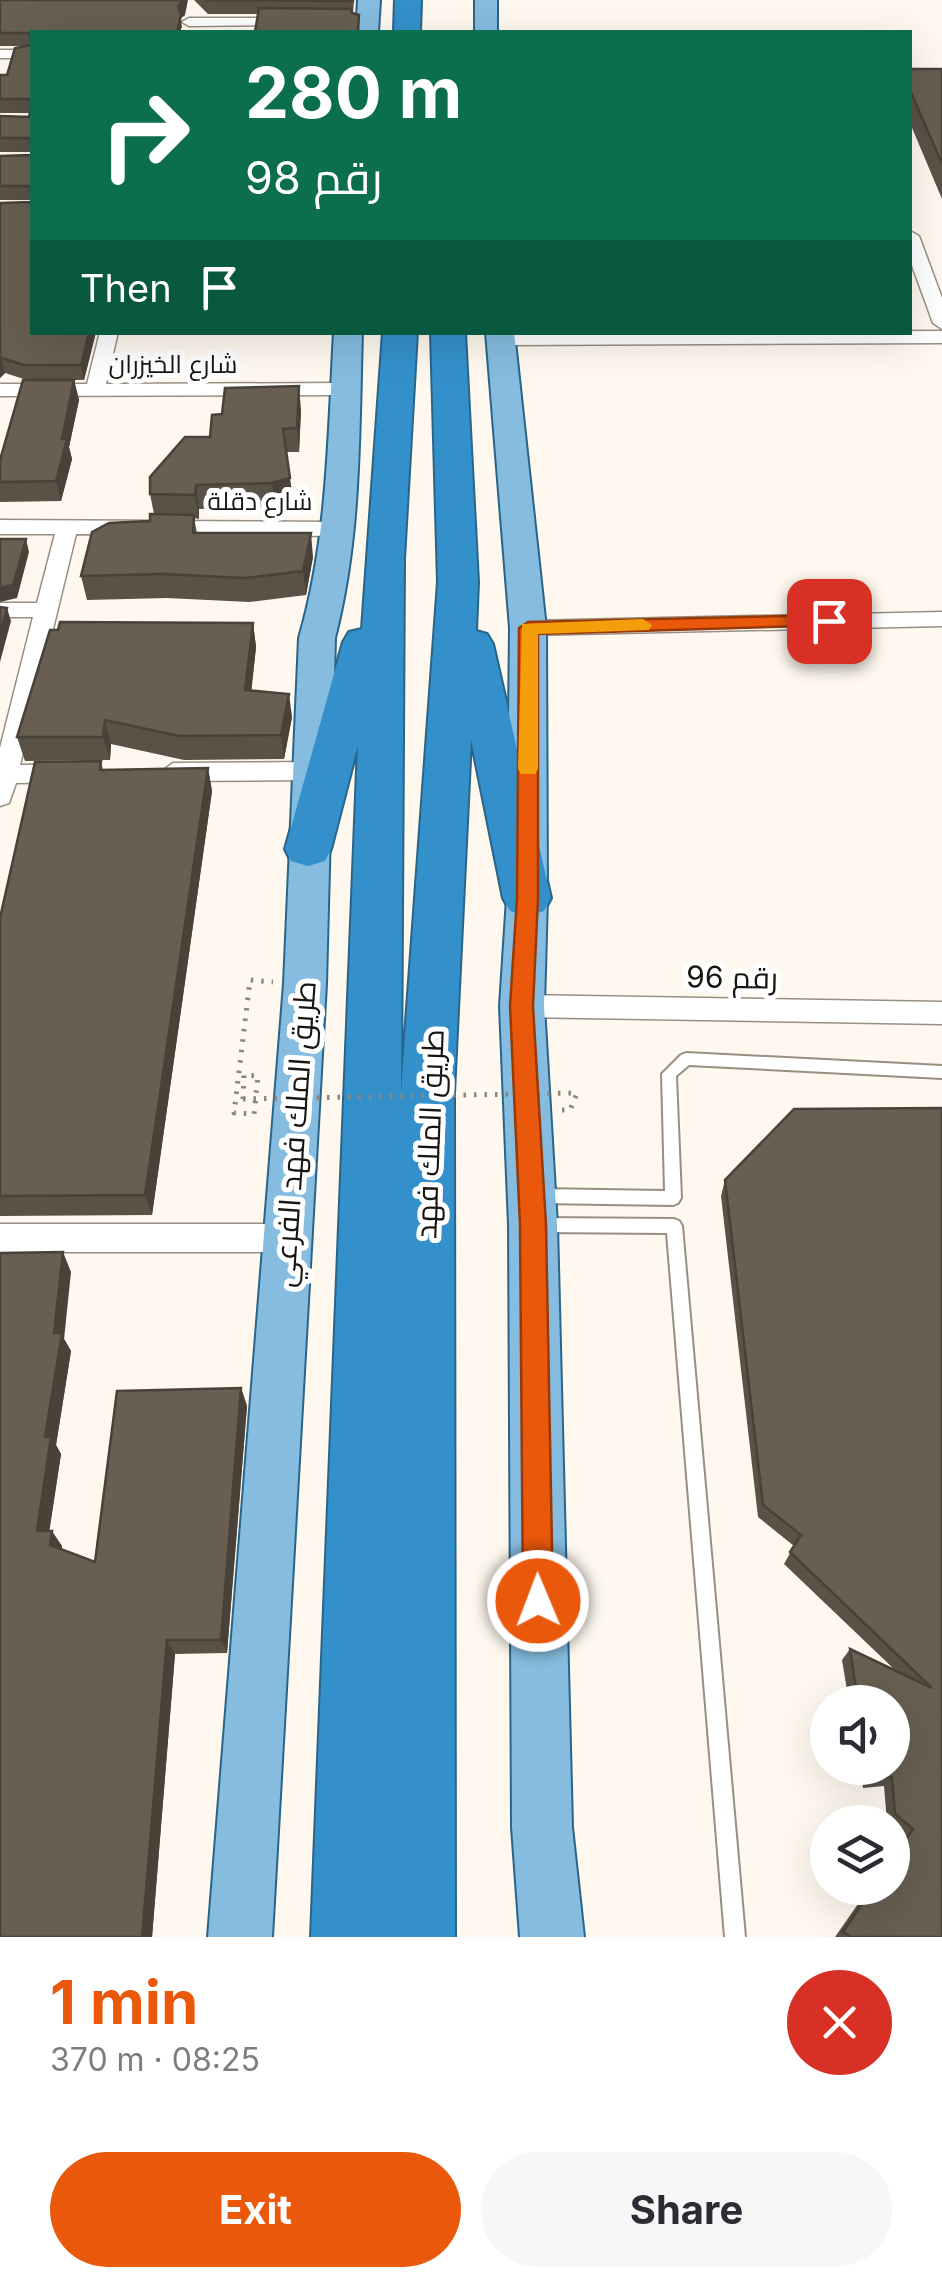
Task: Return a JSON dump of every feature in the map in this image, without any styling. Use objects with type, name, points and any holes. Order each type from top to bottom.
[{"type":"highway","points":[[407,30],[408,0]]},
{"type":"highway","name":"طريق الملك فهد","points":[[348,1937],[374,1093],[384,559],[400,335]]},
{"type":"highway","name":"طريق الملك فهد","points":[[418,1937],[427,1093],[458,582],[448,335]]},
{"type":"highway","points":[[308,848],[384,559]]},
{"type":"highway","points":[[458,582],[528,898]]},
{"type":"main road","points":[[486,0],[486,30]]},
{"type":"main road","name":"طريق الملك فهد الفرعي","points":[[248,1804],[305,984],[310,771],[318,638],[340,528],[348,335]]},
{"type":"main road","points":[[500,336],[528,628],[528,898],[522,1006],[532,1210],[542,1827],[536,1937]]},
{"type":"main road","points":[[220,1937],[248,1804]]},
{"type":"main road","points":[[240,1937],[248,1804]]},
{"type":"main road","points":[[542,1827],[552,1937]]},
{"type":"street","points":[[196,0],[189,27],[308,22]]},
{"type":"street","points":[[0,54],[30,54]]},
{"type":"street","points":[[912,241],[942,323]]},
{"type":"street","points":[[96,389],[108,335]]},
{"type":"street","points":[[500,336],[942,337]]},
{"type":"street","name":"شارع الخيزران","points":[[1,394],[96,389],[346,389]]},
{"type":"street","name":"شارع دقلة","points":[[0,526],[340,528]]},
{"type":"street","points":[[67,526],[44,610],[12,688],[3,785],[101,773]]},
{"type":"street","points":[[0,610],[44,610]]},
{"type":"street","points":[[528,628],[942,618]]},
{"type":"street","points":[[139,772],[310,771]]},
{"type":"street","name":"رقم 96","points":[[522,1006],[942,1013]]},
{"type":"street","points":[[0,1238],[286,1238]]},
{"type":"lane","points":[[735,1937],[674,1226],[669,1074],[675,1064],[686,1059],[942,1072]]},
{"type":"lane","points":[[532,1210],[674,1198]]},
{"type":"lane","points":[[532,1210],[674,1226]]},
{"type":"path","points":[[305,984],[250,980],[234,1113],[254,1114],[258,1076],[244,1075],[243,1099],[577,1093]]},
{"type":"building","points":[[0,0],[184,0],[178,6],[181,15],[177,30],[30,30],[30,36],[29,33],[0,33]]},
{"type":"building","points":[[205,0],[353,0],[353,1]]},
{"type":"building","points":[[259,8],[351,9],[359,15],[358,30],[255,30]]},
{"type":"building","points":[[30,45],[30,100],[0,99],[0,75],[7,75],[15,48]]},
{"type":"building","points":[[912,69],[942,69],[942,164],[912,95]]},
{"type":"building","points":[[30,113],[30,139],[0,138],[0,116],[29,117]]},
{"type":"building","points":[[30,155],[30,187],[0,186],[0,156]]},
{"type":"building","points":[[30,202],[30,335],[88,335],[81,365],[24,365],[0,359],[0,203]]},
{"type":"building","points":[[23,380],[74,380],[62,439],[67,439],[56,481],[0,482],[0,460]]},
{"type":"building","points":[[299,386],[297,428],[283,429],[290,478],[272,483],[196,485],[195,495],[150,494],[150,477],[185,437],[210,437],[212,415],[222,414],[225,388]]},
{"type":"building","points":[[150,514],[194,515],[193,533],[311,533],[303,571],[245,578],[81,576],[92,532],[109,523],[150,521]]},
{"type":"building","points":[[0,539],[26,539],[13,585],[0,588]]},
{"type":"building","points":[[0,607],[7,608],[0,634]]},
{"type":"building","points":[[60,622],[253,623],[245,690],[289,694],[281,735],[179,736],[105,720],[103,737],[17,737],[50,630],[58,630]]},
{"type":"building","points":[[101,761],[100,770],[208,768],[145,1195],[0,1196],[0,918],[35,762]]},
{"type":"building","points":[[942,1108],[942,1937],[851,1937],[843,1932],[861,1905],[910,1905],[913,1829],[910,1805],[894,1805],[893,1785],[910,1785],[910,1685],[855,1685],[850,1649],[932,1688],[790,1552],[801,1535],[763,1505],[725,1180],[794,1109]]},
{"type":"building","points":[[63,1252],[54,1333],[62,1333],[45,1437],[51,1437],[37,1531],[52,1531],[50,1545],[95,1562],[117,1391],[241,1388],[221,1640],[167,1640],[142,1937],[0,1937],[0,1253]]},
{"type":"slow traffic","points":[[528,769],[528,628],[643,625]]},
{"type":"route","points":[[538,1601],[533,1225],[522,1006],[528,898],[528,628],[829,621]]}]
